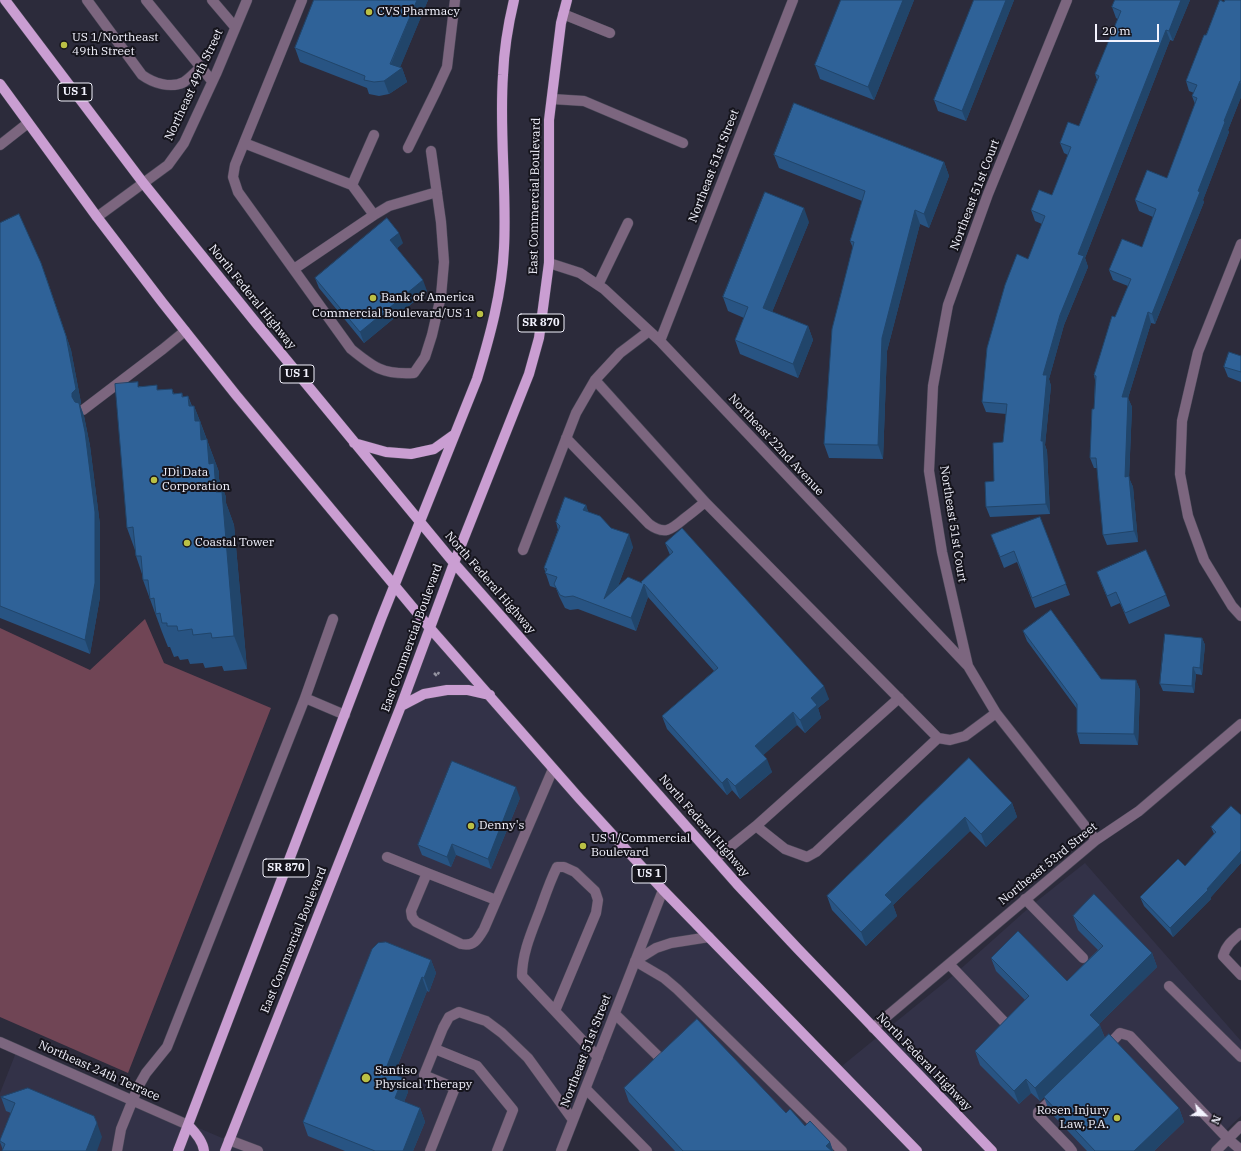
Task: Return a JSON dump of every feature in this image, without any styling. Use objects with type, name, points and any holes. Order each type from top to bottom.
[{"type":"main road","name":"North Federal Highway","points":[[5,0],[144,184],[419,522],[715,859],[797,948],[992,1151]]},
{"type":"main road","name":"SR 870","points":[[178,1151],[344,715],[477,378],[488,342],[499,297],[504,249],[505,205],[502,128],[503,75],[509,23],[514,0]]},
{"type":"main road","name":"East Commercial Boulevard","points":[[225,1151],[400,706],[454,562],[529,374],[539,338],[549,263],[549,120],[561,23],[567,0]]},
{"type":"main road","name":"US 1","points":[[0,84],[97,217],[185,331],[236,395],[429,627],[553,769],[663,890],[917,1151]]},
{"type":"main road","points":[[354,443],[386,452],[411,454],[434,449],[455,434]]},
{"type":"main road","points":[[400,706],[424,694],[447,690],[468,690],[490,696]]},
{"type":"main road","points":[[188,1125],[195,1132],[203,1146],[204,1151]]},
{"type":"street","points":[[88,0],[142,76],[151,82],[160,84],[183,82],[200,67]]},
{"type":"street","points":[[146,0],[212,81]]},
{"type":"street","points":[[212,0],[235,27]]},
{"type":"street","name":"Northeast 49th Street","points":[[97,217],[168,165],[184,143],[247,0]]},
{"type":"street","points":[[302,0],[235,165],[233,177],[238,192],[351,348],[370,365],[386,372],[405,374],[414,373],[424,357],[432,335],[441,296],[444,262],[442,222],[431,151]]},
{"type":"street","points":[[408,148],[447,67],[455,0]]},
{"type":"street","name":"Northeast 51st Street","points":[[660,341],[793,0]]},
{"type":"street","name":"Northeast 51st Court","points":[[1067,0],[988,194],[950,298],[933,386],[929,471],[942,552],[968,666],[996,713],[1096,840]]},
{"type":"street","points":[[563,14],[610,33]]},
{"type":"street","points":[[552,99],[584,101],[683,143]]},
{"type":"street","points":[[0,145],[28,124]]},
{"type":"street","points":[[352,185],[374,135]]},
{"type":"street","points":[[244,143],[352,185],[374,215]]},
{"type":"street","points":[[294,269],[389,206],[437,192]]},
{"type":"street","points":[[598,285],[628,223]]},
{"type":"street","points":[[1241,244],[1198,352],[1182,421],[1180,474],[1188,516],[1204,560],[1232,606],[1241,616]]},
{"type":"street","name":"Northeast 22nd Avenue","points":[[549,263],[580,273],[604,289],[660,341],[968,666]]},
{"type":"street","points":[[83,410],[185,331]]},
{"type":"street","points":[[523,550],[576,413],[595,380],[620,353],[649,331]]},
{"type":"street","points":[[595,380],[705,502],[938,738],[950,740],[965,736],[996,713]]},
{"type":"street","points":[[566,438],[655,529],[672,529],[705,502]]},
{"type":"street","points":[[118,1151],[121,1129],[133,1100],[146,1073],[166,1047],[304,698],[333,619]]},
{"type":"street","points":[[304,698],[344,715]]},
{"type":"street","points":[[715,859],[756,826],[899,698]]},
{"type":"street","name":"Northeast 53rd Street","points":[[873,1028],[1096,840],[1139,811],[1241,724]]},
{"type":"street","points":[[756,826],[785,849],[807,857],[816,852],[938,738]]},
{"type":"street","points":[[427,873],[411,911],[412,917],[416,922],[461,944],[472,944],[478,939],[484,929],[553,769]]},
{"type":"street","points":[[387,857],[496,900]]},
{"type":"street","points":[[555,1011],[596,913],[598,900],[595,891],[575,872],[564,867],[557,867],[552,876],[522,964],[522,976],[598,1057]]},
{"type":"street","name":"Northeast 51st Street","points":[[561,1151],[663,890]]},
{"type":"street","points":[[1025,899],[1083,958]]},
{"type":"street","points":[[1241,933],[1225,948],[1223,956],[1241,975]]},
{"type":"street","points":[[709,937],[671,943],[656,948],[636,961],[664,978],[677,989],[842,1151]]},
{"type":"street","points":[[949,964],[1009,1027]]},
{"type":"street","points":[[1169,986],[1241,1057]]},
{"type":"street","points":[[430,1151],[455,1088],[424,1076],[449,1017],[459,1012],[486,1021],[502,1033],[528,1058],[573,1120]]},
{"type":"street","points":[[615,1014],[661,1059]]},
{"type":"street","points":[[1098,1055],[1120,1034],[1130,1036],[1228,1139],[1241,1150]]},
{"type":"street","name":"Northeast 24th Terrace","points":[[0,1042],[188,1125]]},
{"type":"street","points":[[435,1049],[477,1066],[513,1110],[497,1151]]},
{"type":"street","points":[[1064,1088],[1038,1112],[1038,1115],[1072,1151]]},
{"type":"street","points":[[586,1089],[647,1151]]},
{"type":"street","points":[[1216,1151],[1241,1126]]},
{"type":"street","points":[[229,1140],[258,1151]]},
{"type":"shaded area","points":[[145,619],[164,663],[271,708],[128,1073],[0,1017],[0,628],[90,670]]},
{"type":"shaded area","points":[[431,625],[664,888],[837,1070],[956,973],[1032,905],[1085,863],[1241,1041],[1241,1116],[1220,1136],[1235,1151],[648,1151],[586,1089],[561,1151],[0,1151],[0,1093],[17,1050],[229,1141]]},
{"type":"building","name":"CVS Pharmacy","points":[[314,0],[417,0],[390,64],[402,68],[384,81],[374,82],[364,80],[365,76],[295,48]]},
{"type":"building","points":[[841,0],[903,0],[868,87],[815,65]]},
{"type":"building","points":[[974,0],[1006,0],[962,111],[934,100]]},
{"type":"building","points":[[1115,0],[1181,0],[1169,31],[1166,30],[1078,254],[1084,256],[1060,315],[1043,375],[1047,375],[1041,441],[1043,441],[1046,504],[986,507],[985,482],[994,481],[993,443],[1003,442],[1007,404],[982,402],[987,348],[1005,285],[1017,254],[1028,259],[1045,216],[1031,210],[1039,190],[1052,195],[1071,147],[1060,143],[1068,122],[1079,126],[1099,76],[1095,74],[1121,11],[1112,7]]},
{"type":"building","points":[[1220,0],[1224,2],[1225,0],[1241,0],[1241,81],[1224,121],[1225,122],[1198,191],[1200,192],[1152,314],[1148,312],[1122,397],[1128,397],[1125,477],[1129,476],[1134,531],[1103,535],[1096,458],[1090,458],[1092,409],[1094,409],[1096,376],[1094,375],[1112,316],[1115,317],[1131,279],[1109,270],[1122,239],[1142,247],[1156,209],[1135,200],[1147,170],[1167,178],[1197,98],[1192,96],[1197,85],[1186,81],[1204,35],[1206,35]]},
{"type":"building","points":[[794,103],[944,162],[924,214],[915,210],[882,338],[878,445],[824,444],[832,329],[854,242],[850,241],[865,191],[774,155]]},
{"type":"building","points":[[765,192],[804,208],[763,308],[808,326],[793,364],[735,340],[748,307],[723,297]]},
{"type":"building","points":[[19,214],[41,263],[66,336],[76,389],[72,393],[72,397],[75,402],[79,403],[85,432],[95,512],[95,583],[85,640],[0,606],[0,223]]},
{"type":"building","points":[[387,218],[399,233],[390,240],[423,280],[360,332],[315,278]]},
{"type":"building","points":[[1229,352],[1241,356],[1241,372],[1224,367]]},
{"type":"building","name":"Coastal Tower","points":[[138,382],[138,387],[157,385],[157,390],[172,389],[173,394],[182,393],[182,397],[188,396],[189,406],[194,406],[195,421],[200,421],[201,440],[207,439],[209,464],[214,463],[216,492],[222,492],[234,636],[212,638],[211,633],[193,635],[192,629],[178,631],[177,626],[167,626],[167,623],[162,623],[160,613],[156,614],[154,598],[150,599],[148,580],[143,580],[141,556],[136,556],[133,527],[127,528],[115,384]]},
{"type":"building","points":[[565,497],[586,505],[583,510],[600,516],[611,528],[629,534],[604,599],[628,577],[642,583],[641,582],[673,552],[665,543],[682,528],[824,686],[811,698],[817,705],[800,720],[793,712],[755,746],[767,759],[735,786],[727,778],[722,783],[662,716],[718,668],[644,584],[631,618],[573,596],[565,597],[560,595],[554,584],[557,577],[545,573],[547,569],[544,568],[560,526],[556,522]]},
{"type":"building","points":[[1040,517],[1066,584],[1032,598],[1014,551],[1000,557],[991,535]]},
{"type":"building","points":[[1146,550],[1166,595],[1125,613],[1116,592],[1107,596],[1097,572]]},
{"type":"building","points":[[1051,610],[1101,679],[1136,680],[1134,734],[1077,733],[1077,704],[1023,631]]},
{"type":"building","points":[[1165,634],[1202,638],[1200,668],[1193,667],[1192,686],[1160,684]]},
{"type":"building","points":[[969,758],[1012,803],[981,834],[965,817],[885,895],[892,902],[861,932],[827,896]]},
{"type":"building","name":"Denny's","points":[[452,761],[516,787],[488,859],[452,844],[447,857],[418,845]]},
{"type":"building","points":[[1231,806],[1241,815],[1241,851],[1207,889],[1208,890],[1170,928],[1140,897],[1178,859],[1185,866],[1216,832],[1211,827]]},
{"type":"building","points":[[1094,894],[1152,953],[1090,1015],[1100,1025],[1035,1088],[1026,1079],[1014,1091],[975,1051],[1029,996],[991,958],[1018,931],[1067,981],[1103,946],[1073,916]]},
{"type":"building","points":[[386,942],[431,960],[424,978],[422,977],[385,1071],[403,1078],[395,1098],[420,1108],[403,1151],[375,1151],[303,1122],[372,949],[378,943]]},
{"type":"building","points":[[697,1019],[786,1113],[790,1109],[805,1126],[810,1121],[830,1142],[826,1146],[832,1151],[683,1151],[624,1088]]},
{"type":"building","points":[[1109,1034],[1179,1108],[1134,1151],[1095,1151],[1044,1097]]},
{"type":"building","points":[[28,1088],[94,1116],[97,1123],[86,1151],[2,1151],[5,1144],[0,1140],[15,1103],[1,1097]]},
{"type":"place","name":"CVS Pharmacy","points":[[369,12]]},
{"type":"place","name":"US 1/Northeast 49th Street","points":[[64,45]]},
{"type":"place","name":"Bank of America","points":[[373,298]]},
{"type":"place","name":"Commercial Boulevard/US 1","points":[[480,314]]},
{"type":"place","name":"JDi Data Corporation","points":[[154,480]]},
{"type":"place","name":"Coastal Tower","points":[[187,543]]},
{"type":"place","name":"Denny's","points":[[471,826]]},
{"type":"place","name":"US 1/Commercial Boulevard","points":[[583,846]]},
{"type":"place","name":"Santiso Physical Therapy","points":[[366,1078]]},
{"type":"place","name":"Rosen Injury Law, P.A.","points":[[1117,1118]]}]
